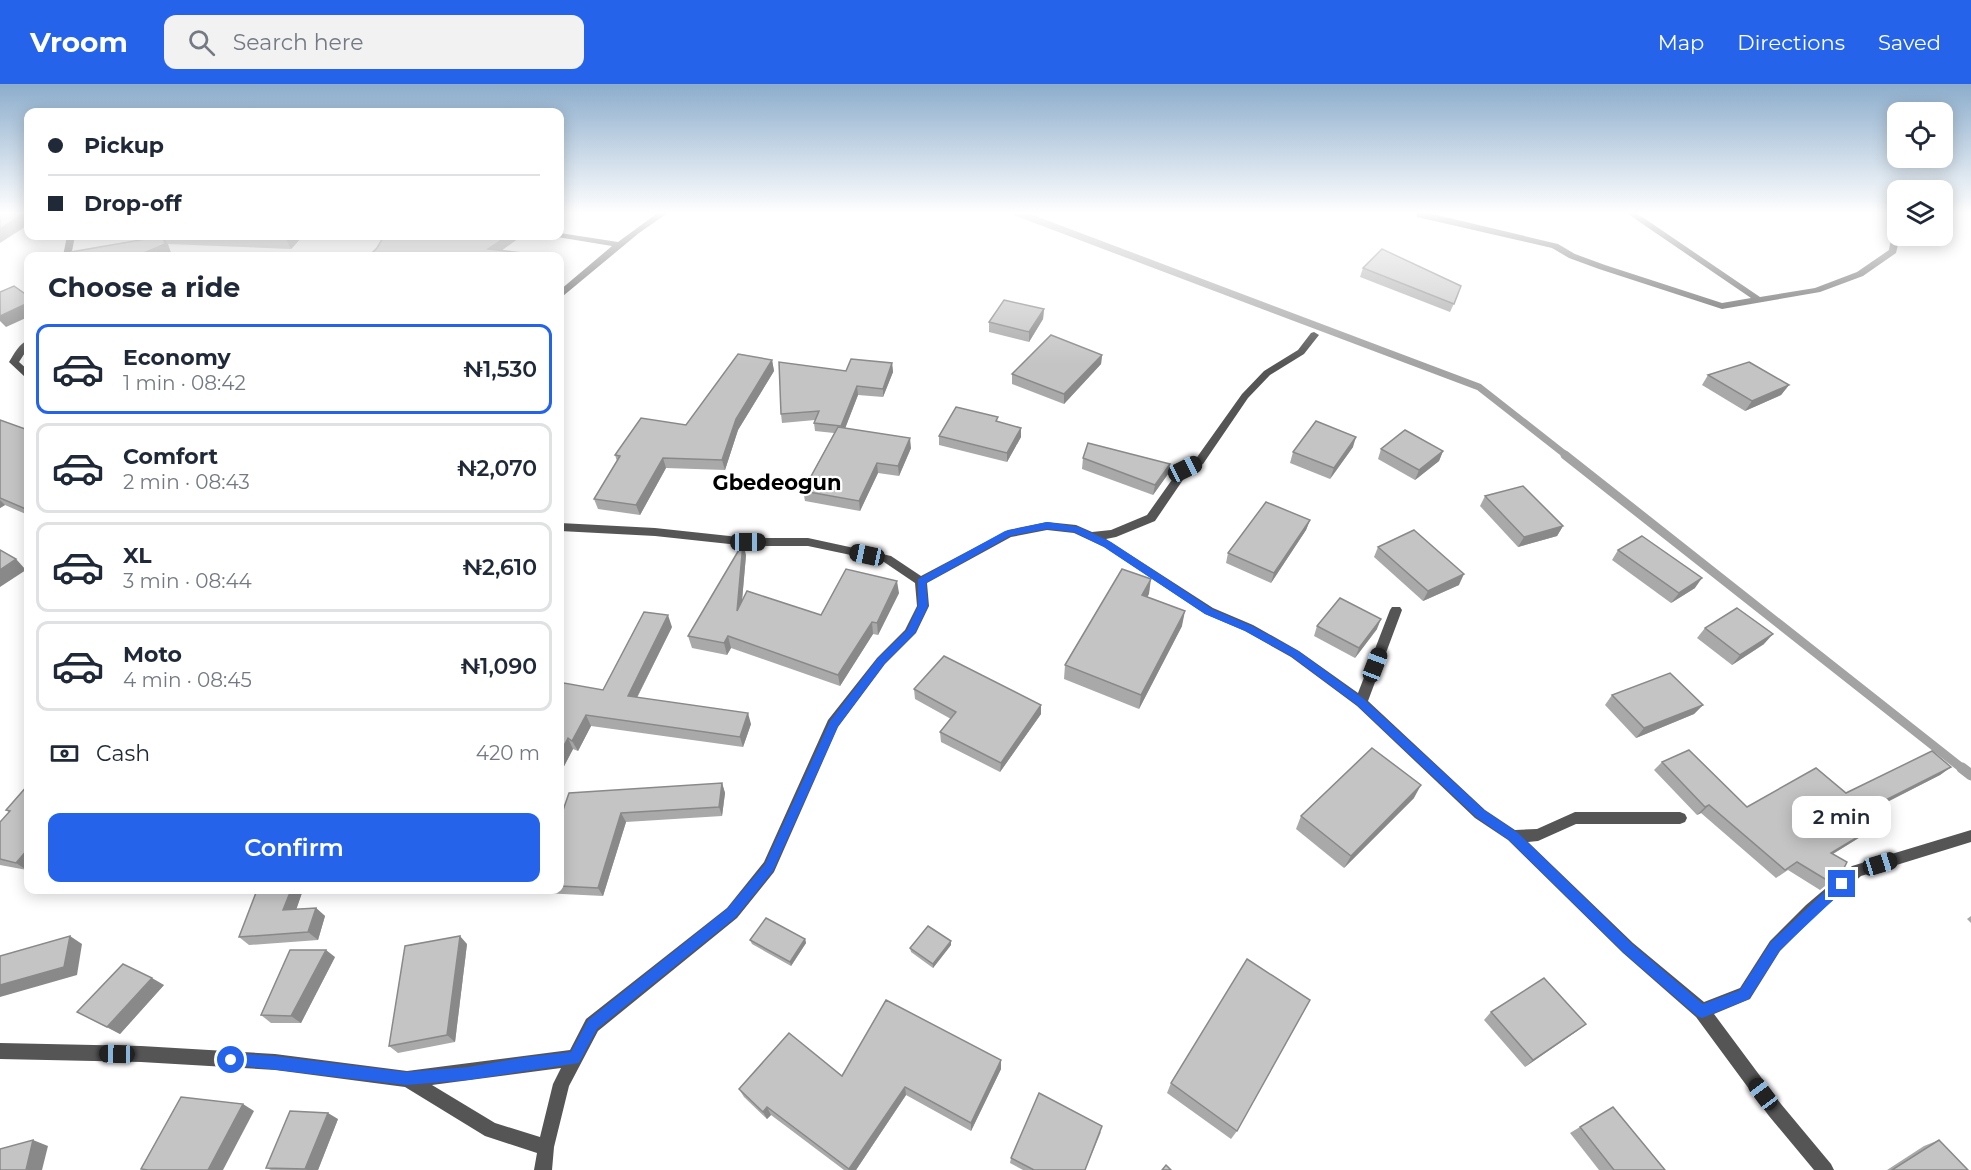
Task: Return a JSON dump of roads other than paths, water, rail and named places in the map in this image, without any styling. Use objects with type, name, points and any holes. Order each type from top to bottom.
[{"type":"street","points":[[564,291],[598,263]]},
{"type":"street","points":[[1590,263],[1722,306],[1817,290],[1860,274],[1876,263]]},
{"type":"street","points":[[1704,263],[1759,300]]},
{"type":"street","points":[[1090,536],[1112,534],[1151,518],[1185,469],[1199,462],[1245,396],[1267,373],[1301,352],[1314,335]]},
{"type":"street","points":[[24,347],[14,362],[24,371]]},
{"type":"street","points":[[921,581],[1008,534],[1047,526],[1076,529],[1108,544],[1209,611],[1249,628],[1295,654],[1361,702],[1480,814],[1514,836],[1628,948],[1702,1011],[1775,1110],[1825,1170]]},
{"type":"street","points":[[564,527],[655,532],[748,542],[808,542],[887,559],[921,581]]},
{"type":"street","points":[[543,1170],[561,1084],[592,1025],[732,913],[769,867],[833,724],[881,661],[910,633],[923,606],[921,581]]},
{"type":"street","points":[[1361,702],[1396,610]]},
{"type":"street","points":[[1514,836],[1538,835],[1575,818],[1680,818]]},
{"type":"street","points":[[1702,1011],[1745,994],[1775,946],[1811,910],[1857,871],[1971,836]]},
{"type":"street","points":[[0,1051],[141,1054],[275,1062],[406,1079],[468,1074],[526,1063],[574,1058]]},
{"type":"street","points":[[406,1079],[491,1130],[546,1148]]},
{"type":"waterway","points":[[1149,263],[1479,387],[1567,456]]},
{"type":"waterway","points":[[1565,455],[1963,769]]},
{"type":"waterway","points":[[1962,768],[1971,775]]},
{"type":"district","name":"Gbedeogun","points":[[777,482]]}]
